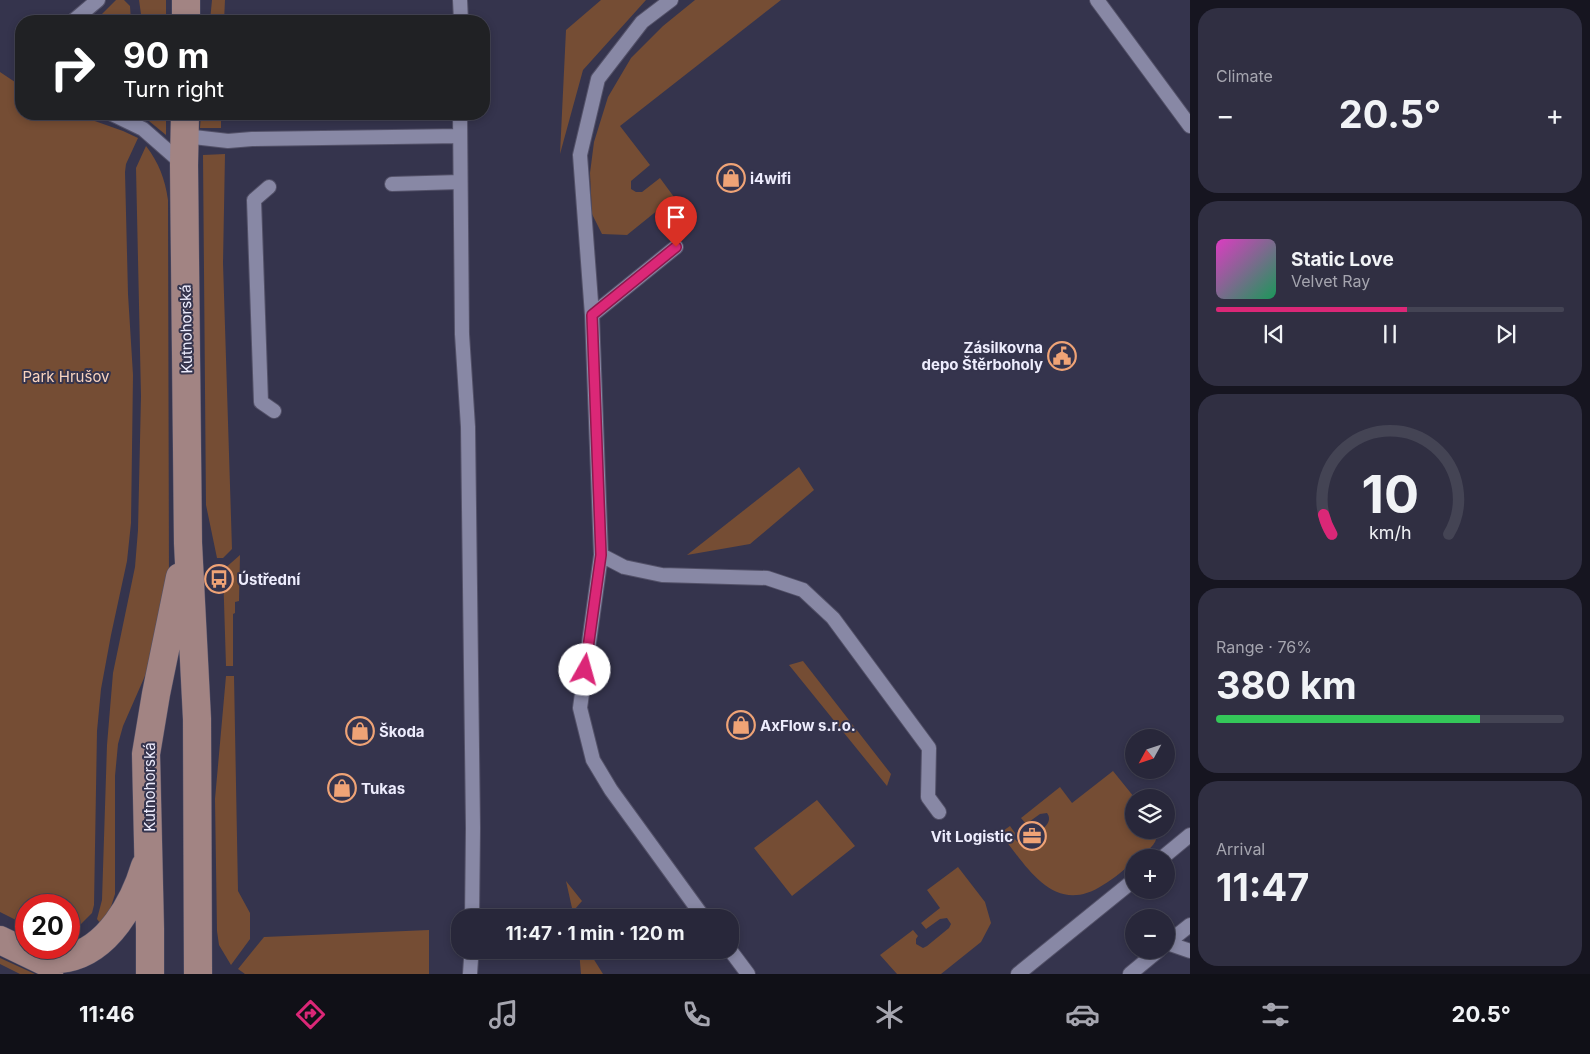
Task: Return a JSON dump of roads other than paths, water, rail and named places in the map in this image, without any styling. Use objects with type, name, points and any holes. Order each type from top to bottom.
[{"type":"main road","points":[[186,0],[186,15]]},
{"type":"main road","name":"Kutnohorská","points":[[185,125],[188,544],[197,719],[198,974]]},
{"type":"main road","name":"Kutnohorská","points":[[150,974],[146,754],[161,667],[188,544]]},
{"type":"main road","points":[[80,954],[103,939],[119,920],[142,878],[148,856]]},
{"type":"main road","points":[[0,940],[15,947]]},
{"type":"main road","points":[[40,959],[72,974]]},
{"type":"lane","points":[[80,15],[98,0]]},
{"type":"lane","points":[[460,0],[461,15]]},
{"type":"lane","points":[[671,0],[642,22],[598,79],[580,154],[592,315],[601,555],[580,708],[593,760],[611,790],[697,909]]},
{"type":"lane","points":[[1097,0],[1190,126]]},
{"type":"lane","points":[[124,120],[143,129],[184,165]]},
{"type":"lane","points":[[460,120],[462,334],[468,427],[474,837],[472,909]]},
{"type":"lane","points":[[185,125],[228,141],[460,136]]},
{"type":"lane","points":[[392,184],[460,182]]},
{"type":"lane","points":[[269,187],[254,200],[261,402],[274,411]]},
{"type":"lane","points":[[592,315],[676,247]]},
{"type":"lane","points":[[601,555],[624,567],[662,575],[767,578],[803,590],[833,618],[929,748],[928,797],[939,812]]},
{"type":"lane","points":[[1173,849],[1190,835]]},
{"type":"lane","points":[[1018,974],[1125,887]]},
{"type":"lane","points":[[1175,937],[1190,924]]},
{"type":"lane","points":[[1175,948],[1190,951]]},
{"type":"lane","points":[[737,959],[748,974]]},
{"type":"lane","points":[[1130,974],[1148,959]]},
{"type":"lane","points":[[470,974],[472,960]]},
{"type":"place","name":"i4wifi","points":[[731,178]]},
{"type":"place","name":"Zásilkovna depo Štěrboholy","points":[[1062,356]]},
{"type":"place","name":"Ústřední","points":[[219,579]]},
{"type":"place","name":"AxFlow s.r.o.","points":[[741,725]]},
{"type":"place","name":"Škoda","points":[[360,731]]},
{"type":"place","name":"Tukas","points":[[342,788]]},
{"type":"place","name":"Vit Logistic","points":[[1032,836]]},
{"type":"park label","name":"Park Hrušov","points":[[66,376]]}]
